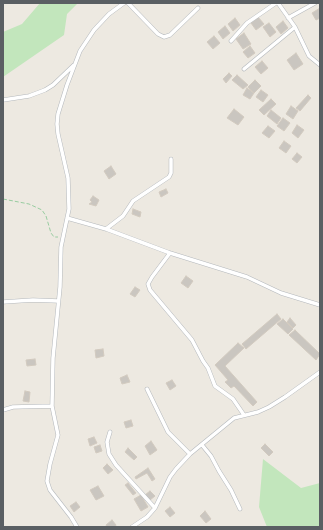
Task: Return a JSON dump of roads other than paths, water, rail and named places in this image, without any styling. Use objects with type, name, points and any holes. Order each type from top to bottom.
[{"type":"street","points":[[77,527],[50,490],[47,481],[58,435],[52,406],[53,358],[60,263],[69,209],[68,178],[57,124],[58,114],[67,85],[80,51],[94,30],[109,14],[124,3]]},
{"type":"street","points":[[128,3],[158,34],[164,37],[170,35],[198,8]]},
{"type":"street","points":[[231,42],[247,23],[277,3],[296,27],[310,56],[320,64]]},
{"type":"street","points":[[288,18],[315,3]]},
{"type":"street","points":[[244,69],[296,27]]},
{"type":"street","points":[[3,100],[29,96],[45,90],[61,78],[74,65]]},
{"type":"street","points":[[61,78],[67,85]]},
{"type":"street","points":[[106,229],[122,216],[133,201],[169,177],[171,173],[171,159]]},
{"type":"street","points":[[67,218],[106,229],[170,253],[247,277],[281,293],[320,305]]},
{"type":"street","points":[[170,253],[148,284],[150,290],[192,340],[208,368],[215,386],[233,399],[244,415]]},
{"type":"street","points":[[3,302],[33,300],[58,301]]},
{"type":"street","points":[[132,527],[148,517],[155,508],[170,477],[190,454],[234,418],[258,412],[274,404],[320,372]]},
{"type":"street","points":[[147,389],[168,432],[190,454]]},
{"type":"street","points":[[3,410],[13,407],[52,406]]},
{"type":"street","points":[[110,432],[107,442],[109,454],[116,465],[155,508]]},
{"type":"street","points":[[202,445],[211,456],[232,490],[240,508]]}]
